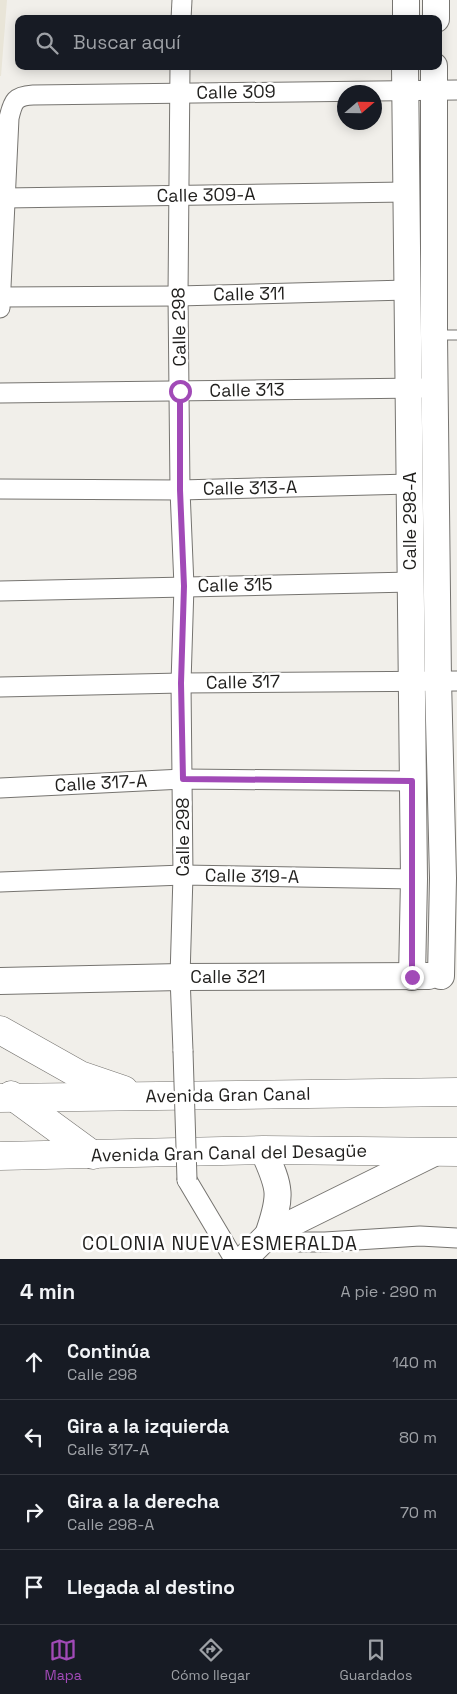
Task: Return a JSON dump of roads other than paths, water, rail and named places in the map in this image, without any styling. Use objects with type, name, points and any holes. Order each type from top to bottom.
[{"type":"main road","points":[[0,1030],[80,1075],[142,1097]]},
{"type":"main road","name":"Avenida Gran Canal","points":[[5,1094],[142,1097],[457,1092]]},
{"type":"main road","points":[[5,1094],[93,1155]]},
{"type":"main road","name":"Avenida Gran Canal del Desagüe","points":[[0,1156],[263,1150],[446,1152]]},
{"type":"street","points":[[181,15],[182,0]]},
{"type":"street","points":[[406,0],[406,15]]},
{"type":"street","points":[[436,0],[436,15]]},
{"type":"street","name":"Calle 298","points":[[180,70],[178,296],[180,490],[184,586],[181,683],[183,875],[180,977],[187,1180],[234,1259]]},
{"type":"street","name":"Calle 309","points":[[5,198],[9,118],[16,99],[24,95],[180,93],[405,78],[442,82]]},
{"type":"street","name":"Calle 298-A","points":[[405,78],[407,290],[422,388],[448,680],[449,976]]},
{"type":"street","name":"Calle 298-A","points":[[412,977],[414,878],[410,484],[422,388],[445,335],[442,82]]},
{"type":"street","name":"Calle 309-A","points":[[5,198],[406,192]]},
{"type":"street","points":[[1,302],[5,198]]},
{"type":"street","name":"Calle 311","points":[[1,302],[407,290]]},
{"type":"street","name":"Calle 313","points":[[0,393],[422,388]]},
{"type":"street","name":"Calle 313-A","points":[[0,489],[180,490],[410,484]]},
{"type":"street","name":"Calle 315","points":[[0,591],[411,582]]},
{"type":"street","name":"Calle 317","points":[[0,687],[448,680]]},
{"type":"street","name":"Calle 317-A","points":[[0,788],[183,779],[412,781]]},
{"type":"street","name":"Calle 319-A","points":[[0,882],[183,875],[414,878]]},
{"type":"street","name":"Calle 321","points":[[0,980],[449,976]]},
{"type":"street","points":[[263,1150],[277,1183],[279,1197],[268,1235]]},
{"type":"street","points":[[244,1259],[268,1235],[446,1152]]},
{"type":"street","points":[[268,1235],[300,1242],[420,1236],[457,1238]]},
{"type":"district","name":"COLONIA NUEVA ESMERALDA","points":[[220,1243]]}]
